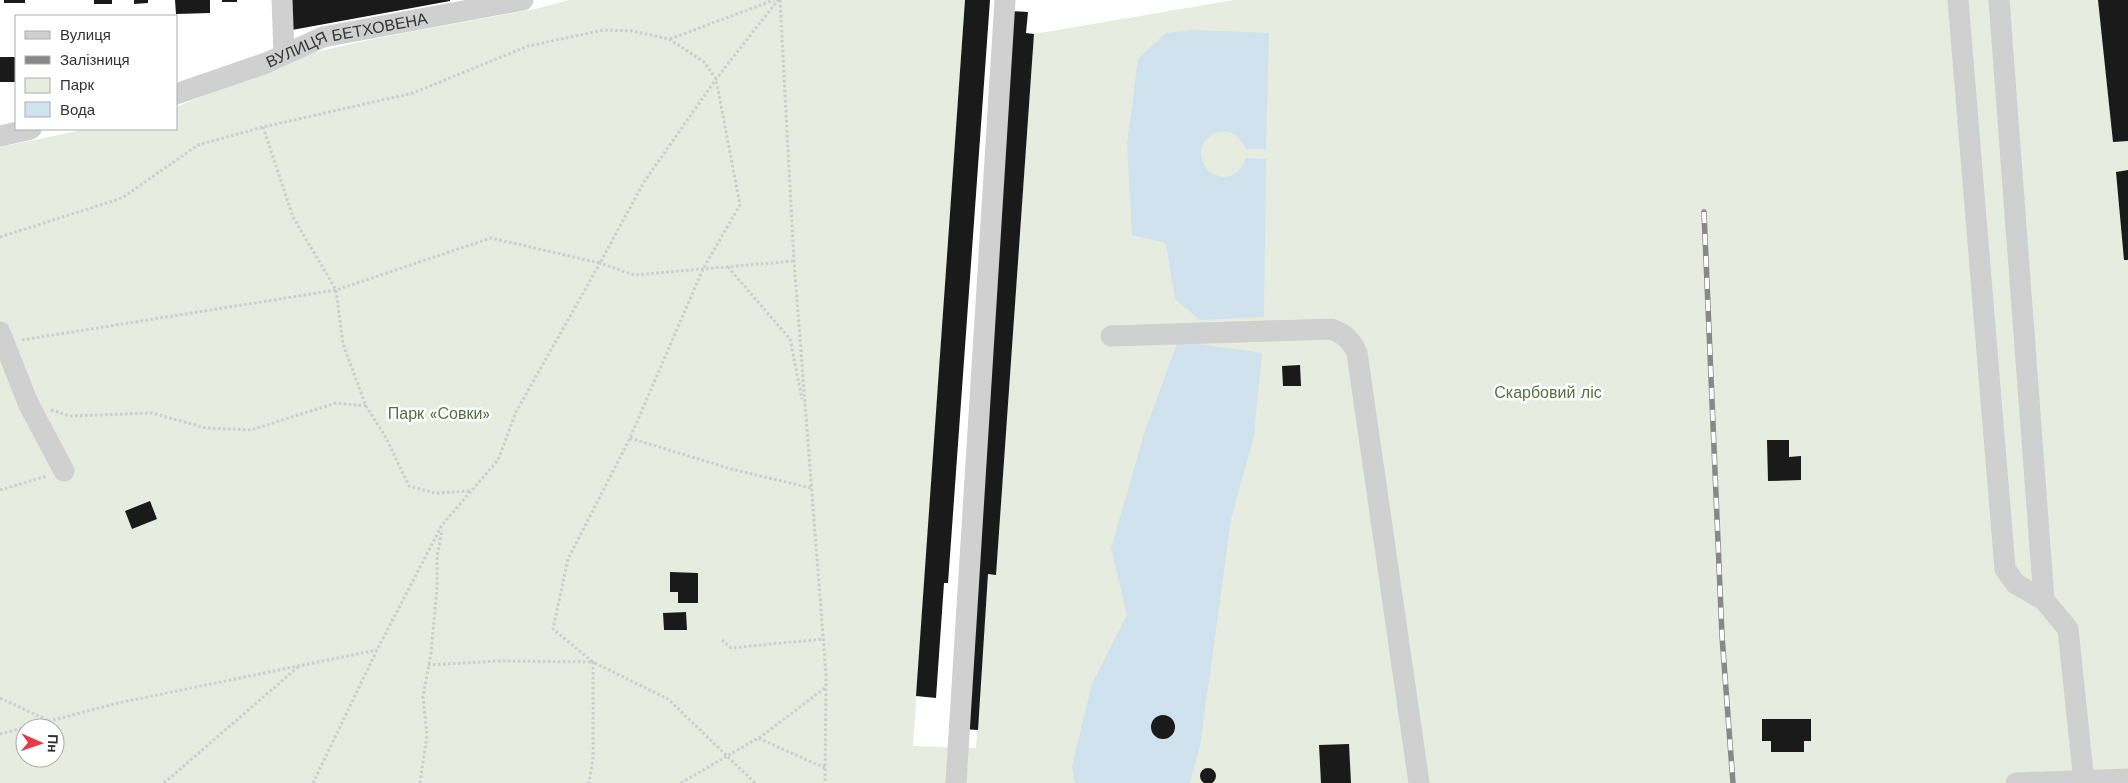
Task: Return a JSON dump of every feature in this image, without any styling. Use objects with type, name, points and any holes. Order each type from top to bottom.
[{"type":"street","points":[[282,0],[284,54]]},
{"type":"street","name":"ВУЛИЦЯ БЕТХОВЕНА","points":[[178,93],[266,63],[323,38],[523,0]]},
{"type":"street","points":[[956,783],[1005,0]]},
{"type":"street","points":[[1958,0],[2005,569],[2016,584],[2044,600],[2068,629],[2084,782]]},
{"type":"street","points":[[1999,0],[2044,600]]},
{"type":"street","points":[[0,136],[27,130]]},
{"type":"street","points":[[1111,336],[1331,329],[1352,341],[1357,353],[1419,783]]},
{"type":"street","points":[[2,338],[28,403],[64,471]]},
{"type":"street","points":[[2016,783],[2128,779]]},
{"type":"path","points":[[669,39],[777,0]]},
{"type":"path","points":[[313,783],[377,650],[442,526],[498,460],[516,412],[644,182],[716,79],[777,0]]},
{"type":"path","points":[[777,0],[805,414],[823,639],[825,783]]},
{"type":"path","points":[[0,237],[122,198],[198,145],[263,127],[413,93],[528,46],[604,30],[632,31],[669,39],[704,62],[716,79],[740,205],[702,269],[630,438],[568,558],[553,629],[593,662],[668,699],[755,783]]},
{"type":"path","points":[[263,127],[293,217],[336,290],[343,344],[366,406],[385,436],[409,486],[435,493],[472,491]]},
{"type":"path","points":[[2,338],[336,290],[491,238],[600,263],[634,275],[794,261]]},
{"type":"path","points":[[728,266],[790,338],[805,414]]},
{"type":"path","points":[[28,403],[70,416],[152,413],[206,428],[252,430],[336,403],[366,406]]},
{"type":"path","points":[[630,438],[731,469],[811,488]]},
{"type":"path","points":[[0,490],[64,471]]},
{"type":"path","points":[[420,783],[427,735],[423,697],[437,588],[437,556],[442,526]]},
{"type":"path","points":[[722,640],[732,648],[823,639]]},
{"type":"path","points":[[61,718],[118,703],[377,650]]},
{"type":"path","points":[[428,665],[499,661],[593,662]]},
{"type":"path","points":[[589,783],[594,758],[593,662]]},
{"type":"path","points":[[164,783],[299,666]]},
{"type":"path","points":[[681,783],[758,738],[825,688]]},
{"type":"path","points":[[0,698],[43,718]]},
{"type":"path","points":[[0,734],[15,730]]},
{"type":"path","points":[[758,738],[825,768]]},
{"type":"green space","points":[[569,0],[965,0],[913,746],[976,748],[988,574],[996,574],[1034,34],[1234,0],[2128,0],[2128,783],[0,783],[0,147],[82,130],[178,130],[178,106],[306,54],[383,37],[535,9]]},
{"type":"water","points":[[1195,30],[1269,33],[1266,149],[1246,149],[1239,138],[1230,132],[1221,132],[1212,135],[1205,141],[1202,149],[1202,159],[1207,169],[1214,174],[1224,177],[1228,177],[1238,171],[1246,158],[1266,159],[1264,317],[1200,320],[1175,299],[1166,243],[1132,235],[1127,144],[1138,59],[1166,33]]},
{"type":"water","points":[[1178,341],[1262,353],[1254,435],[1231,520],[1200,746],[1190,783],[1075,783],[1072,766],[1092,684],[1127,615],[1111,548],[1145,431]],"holes":[[[1160,716],[1169,717],[1174,724],[1174,733],[1168,738],[1160,739],[1153,733],[1153,723]]]},
{"type":"building","points":[[4,0],[25,0],[25,3],[4,3]]},
{"type":"building","points":[[94,0],[112,0],[112,4],[94,4]]},
{"type":"building","points":[[134,0],[148,0],[148,3],[134,4]]},
{"type":"building","points":[[175,0],[210,0],[210,13],[176,14]]},
{"type":"building","points":[[222,0],[237,0],[237,2],[222,2]]},
{"type":"building","points":[[292,0],[450,0],[450,1],[292,30]]},
{"type":"building","points":[[965,0],[990,0],[948,583],[944,583],[936,698],[916,696]]},
{"type":"building","points":[[2098,0],[2128,0],[2128,141],[2113,142]]},
{"type":"building","points":[[1011,11],[1028,12],[1026,33],[1034,34],[996,575],[988,574],[978,730],[962,729]]},
{"type":"building","points":[[0,57],[15,57],[15,82],[0,82]]},
{"type":"building","points":[[2128,170],[2128,260],[2124,260],[2116,172]]},
{"type":"building","points":[[1300,365],[1301,386],[1283,386],[1282,366]]},
{"type":"building","points":[[1767,440],[1789,440],[1789,457],[1801,456],[1801,480],[1768,481]]},
{"type":"building","points":[[150,501],[157,519],[132,529],[125,511]]},
{"type":"building","points":[[670,572],[698,573],[698,603],[678,603],[678,592],[670,592]]},
{"type":"building","points":[[686,612],[687,630],[664,630],[663,613]]},
{"type":"building","points":[[1163,715],[1171,719],[1175,727],[1171,735],[1163,739],[1155,735],[1151,727],[1155,719]]},
{"type":"building","points":[[1762,719],[1811,719],[1811,741],[1804,741],[1804,752],[1771,752],[1771,741],[1762,741]]},
{"type":"building","points":[[1349,744],[1351,783],[1321,783],[1319,745]]},
{"type":"building","points":[[1205,768],[1211,768],[1216,773],[1214,782],[1205,784],[1200,779],[1200,773]]},
{"type":"railway","points":[[1704,212],[1722,636],[1733,783]]},
{"type":"park label","name":"Скарбовий ліс","points":[[1548,392]]},
{"type":"park label","name":"Парк «Совки»","points":[[439,413]]}]
